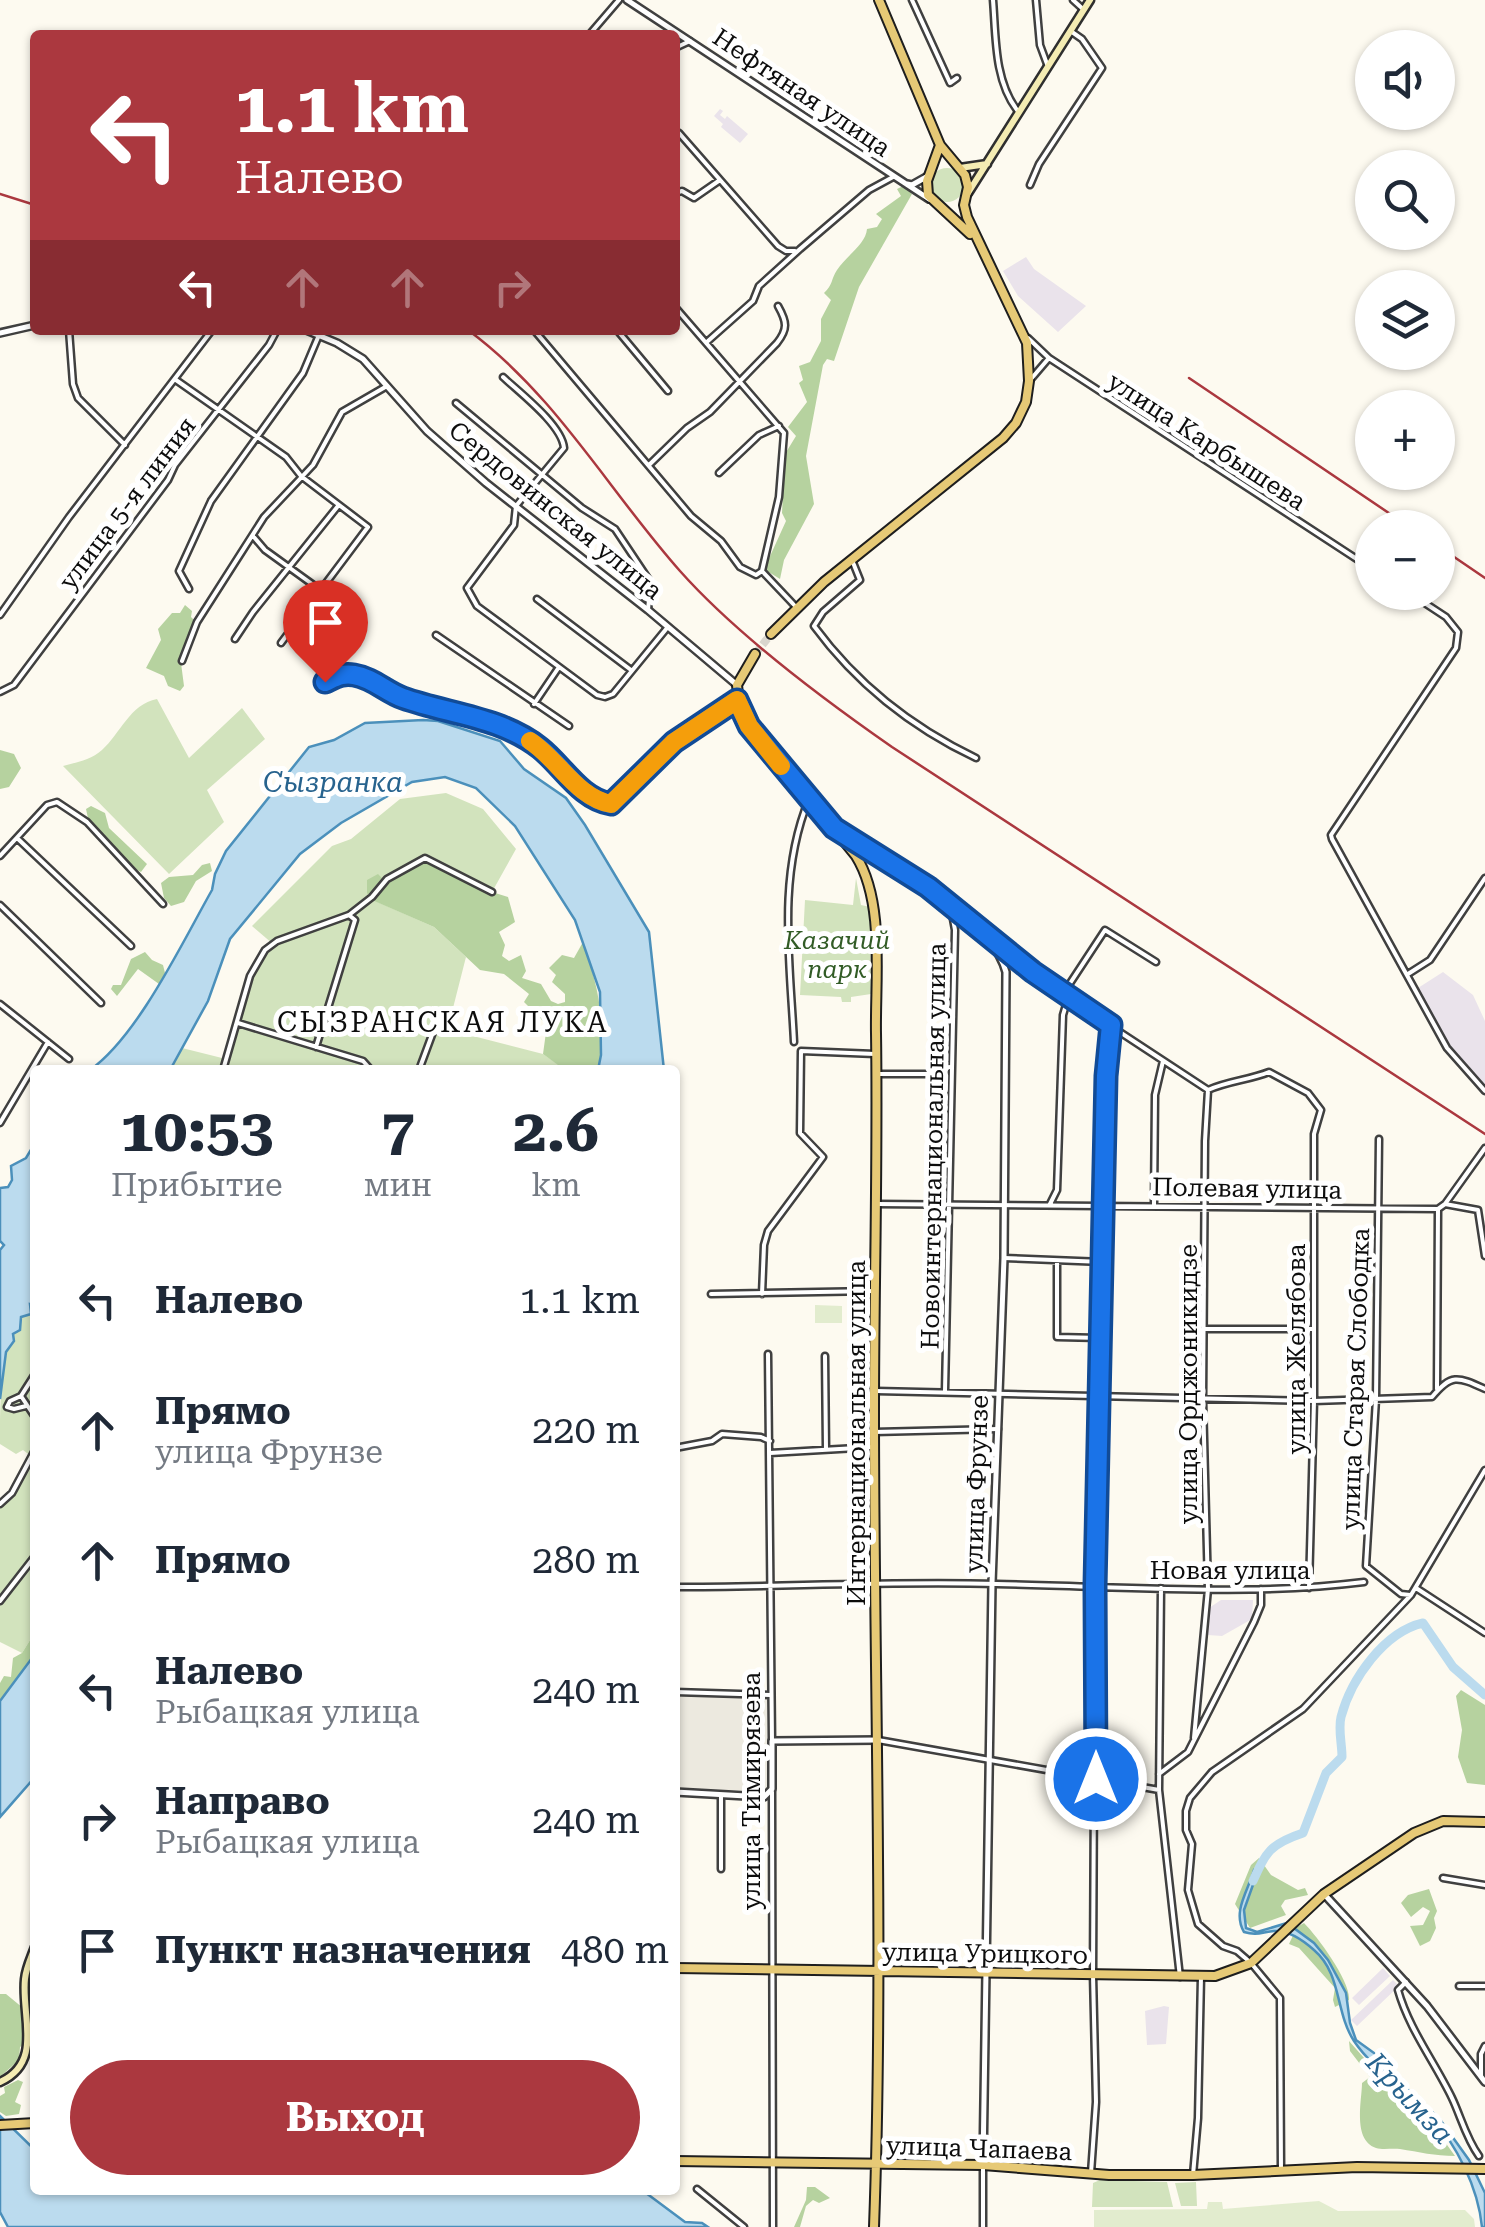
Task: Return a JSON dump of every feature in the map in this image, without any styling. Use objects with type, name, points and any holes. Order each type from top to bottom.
[{"type":"main road","points":[[772,634],[796,607],[1003,438],[1020,416],[1030,381],[1027,343],[964,210],[967,180],[940,145],[879,0]]},
{"type":"main road","points":[[933,202],[953,206],[968,194],[1090,0]]},
{"type":"main road","points":[[940,145],[926,186],[933,202],[974,236]]},
{"type":"main road","points":[[931,172],[946,165],[988,164]]},
{"type":"main road","points":[[737,700],[737,685],[755,654]]},
{"type":"main road","name":"Интернациональная улица","points":[[737,700],[749,726],[856,856],[867,877],[874,905],[874,1447],[880,1970],[874,2227]]},
{"type":"main road","name":"улица Урицкого","points":[[680,1968],[1201,1977],[1226,1973],[1251,1962],[1324,1894],[1429,1826],[1450,1820],[1485,1822]]},
{"type":"main road","points":[[0,2082],[16,2072],[26,2055],[25,1978],[30,1963]]},
{"type":"main road","points":[[0,2126],[30,2123]]},
{"type":"main road","name":"улица Чапаева","points":[[680,2161],[983,2165],[1193,2175],[1281,2170],[1485,2169]]},
{"type":"street","points":[[594,30],[623,0]]},
{"type":"street","name":"Нефтяная улица","points":[[623,0],[672,30]]},
{"type":"street","points":[[912,0],[950,83],[958,78]]},
{"type":"street","points":[[993,0],[1004,89],[1020,114]]},
{"type":"street","points":[[1036,0],[1040,44],[1050,68]]},
{"type":"street","points":[[1072,0],[1085,11]]},
{"type":"street","points":[[1030,185],[1038,164],[1102,68],[1082,39],[1072,32]]},
{"type":"street","name":"Нефтяная улица","points":[[680,35],[933,202]]},
{"type":"street","points":[[680,46],[690,41]]},
{"type":"street","points":[[680,138],[782,249],[800,249]]},
{"type":"street","points":[[904,184],[912,185],[931,172]]},
{"type":"street","points":[[707,342],[753,301],[759,286],[800,249],[869,190],[893,177]]},
{"type":"street","points":[[680,192],[694,198],[720,180]]},
{"type":"street","points":[[649,465],[686,428],[710,412],[786,332],[786,320],[778,306]]},
{"type":"street","points":[[538,335],[691,516],[721,541],[740,567],[756,575],[762,571],[779,496],[784,433],[680,312]]},
{"type":"street","points":[[0,333],[30,325]]},
{"type":"street","name":"улица Карбышева","points":[[1022,331],[1049,358],[1355,558]]},
{"type":"street","points":[[69,335],[73,384],[78,398],[125,444]]},
{"type":"street","points":[[0,615],[208,335]]},
{"type":"street","name":"улица 5-я линия","points":[[0,692],[14,685],[274,335]]},
{"type":"street","points":[[189,589],[179,571],[210,504],[304,374],[319,335]]},
{"type":"street","name":"Сердовинская улица","points":[[319,335],[363,359],[427,431],[737,685]]},
{"type":"street","points":[[621,335],[668,391]]},
{"type":"street","points":[[1030,381],[1049,358]]},
{"type":"street","points":[[503,377],[545,417],[564,440],[564,448],[516,506],[514,525],[466,588],[477,606],[605,698],[614,694],[668,628]]},
{"type":"street","points":[[176,380],[286,458],[302,476],[368,527],[280,643]]},
{"type":"street","points":[[182,661],[197,622],[264,517],[313,465],[342,412],[387,386]]},
{"type":"street","points":[[456,403],[582,508],[614,529],[651,583],[648,610]]},
{"type":"street","points":[[719,473],[759,436],[779,426]]},
{"type":"street","points":[[235,640],[338,506]]},
{"type":"street","points":[[253,536],[264,550],[320,590]]},
{"type":"street","points":[[852,560],[860,580],[823,612],[814,626],[860,682],[912,721],[976,758]]},
{"type":"street","points":[[762,571],[796,607]]},
{"type":"street","points":[[537,599],[631,670]]},
{"type":"street","points":[[1435,610],[1458,632],[1456,648],[1332,835],[1446,1048],[1485,1091]]},
{"type":"street","points":[[436,635],[568,726]]},
{"type":"street","points":[[534,704],[559,667]]},
{"type":"street","points":[[325,682],[340,674],[356,675],[405,699],[503,726],[540,748],[591,796],[611,804],[674,742],[737,700]]},
{"type":"street","points":[[794,1042],[788,883],[800,821],[809,799]]},
{"type":"street","points":[[0,856],[47,805],[57,802],[87,822],[164,904]]},
{"type":"street","name":"улица Фрунзе","points":[[834,828],[950,903],[988,938],[1006,972],[1004,1258],[988,1758],[982,2227]]},
{"type":"street","points":[[16,838],[131,946]]},
{"type":"street","points":[[856,856],[864,847]]},
{"type":"street","points":[[223,1065],[250,976],[265,950],[277,941],[350,915],[387,879],[425,858],[492,892]]},
{"type":"street","points":[[1407,974],[1430,960],[1485,878]]},
{"type":"street","name":"Новоинтернациональная улица","points":[[945,1391],[954,930],[950,903]]},
{"type":"street","points":[[0,905],[101,1002]]},
{"type":"street","points":[[316,1047],[355,920],[350,915]]},
{"type":"street","points":[[1050,1204],[1057,1190],[1065,996],[1105,930],[1156,962]]},
{"type":"street","points":[[988,938],[1065,996],[1208,1090]]},
{"type":"street","points":[[0,1004],[68,1059]]},
{"type":"street","points":[[421,1065],[439,1016]]},
{"type":"street","points":[[238,1022],[366,1065]]},
{"type":"street","points":[[1091,2173],[1096,2102],[1095,1586],[1106,1076],[1111,1025]]},
{"type":"street","points":[[34,1065],[48,1042]]},
{"type":"street","points":[[762,1294],[768,1231],[823,1157],[800,1133],[801,1052],[876,1054]]},
{"type":"street","points":[[1154,1204],[1155,1095],[1162,1061]]},
{"type":"street","points":[[876,1074],[938,1074],[951,1066]]},
{"type":"street","points":[[0,1123],[30,1072]]},
{"type":"street","name":"улица Желябова","points":[[1208,1090],[1269,1072],[1308,1094],[1321,1110],[1314,1134],[1309,1588]]},
{"type":"street","name":"улица Орджоникидзе","points":[[1194,1738],[1208,1590],[1203,1400],[1208,1090]]},
{"type":"street","name":"улица Старая Слободка","points":[[1379,1139],[1376,1399],[1366,1566],[1402,1594],[1411,1595]]},
{"type":"street","points":[[1436,1392],[1438,1209],[1484,1148]]},
{"type":"street","name":"Полевая улица","points":[[876,1204],[1438,1209]]},
{"type":"street","points":[[1445,1204],[1478,1210],[1485,1256]]},
{"type":"street","points":[[1004,1258],[1103,1262]]},
{"type":"street","points":[[1057,1261],[1057,1337],[1101,1338]]},
{"type":"street","points":[[711,1294],[876,1291]]},
{"type":"street","points":[[1204,1329],[1314,1330]]},
{"type":"street","name":"улица Тимирязева","points":[[768,1354],[773,2227]]},
{"type":"street","points":[[825,1356],[826,1449]]},
{"type":"street","points":[[874,1391],[1314,1401],[1432,1397],[1440,1384],[1452,1379],[1485,1388]]},
{"type":"street","points":[[26,1406],[6,1407],[22,1396],[30,1382]]},
{"type":"street","points":[[22,1396],[30,1410]]},
{"type":"street","points":[[874,1432],[998,1429]]},
{"type":"street","points":[[680,1447],[712,1442],[722,1434],[770,1441]]},
{"type":"street","points":[[770,1453],[874,1447]]},
{"type":"street","points":[[0,1504],[12,1493],[30,1459]]},
{"type":"street","points":[[1281,2170],[1280,1998],[1251,1962],[1208,1934],[1192,1911],[1188,1890],[1192,1844],[1186,1830],[1188,1803],[1212,1772],[1303,1709],[1411,1595],[1485,1470]]},
{"type":"street","points":[[0,1601],[30,1562]]},
{"type":"street","name":"Новая улица","points":[[680,1586],[875,1582],[1208,1590],[1309,1588],[1364,1582]]},
{"type":"street","points":[[1161,1588],[1159,1790],[1180,1976]]},
{"type":"street","points":[[1416,1588],[1485,1633]]},
{"type":"street","points":[[1159,1774],[1188,1752],[1254,1622],[1261,1605],[1261,1589]]},
{"type":"street","points":[[680,1692],[770,1695]]},
{"type":"street","points":[[772,1741],[878,1740],[1159,1790]]},
{"type":"street","points":[[680,1792],[760,1798],[772,1789]]},
{"type":"street","points":[[721,1869],[722,1795]]},
{"type":"street","points":[[1443,1878],[1485,1884]]},
{"type":"street","points":[[1324,1894],[1406,1982],[1483,2079]]},
{"type":"street","points":[[1193,2175],[1201,1977]]},
{"type":"street","points":[[1406,1982],[1398,1990],[1404,2010],[1452,2097],[1478,2156]]},
{"type":"street","points":[[1459,1986],[1485,1986]]},
{"type":"street","points":[[1483,2079],[1480,2054],[1485,2046]]},
{"type":"street","points":[[698,2190],[744,2227]]},
{"type":"shaded area","points":[[720,109],[720,115],[725,119],[727,116],[748,134],[740,143],[714,116]]},
{"type":"shaded area","points":[[1026,257],[1034,269],[1086,306],[1058,332],[1018,296],[1003,271]]},
{"type":"shaded area","points":[[1443,972],[1473,995],[1485,1021],[1485,1088],[1457,1057],[1418,988]]},
{"type":"shaded area","points":[[1221,1600],[1253,1600],[1252,1619],[1222,1636],[1208,1635],[1209,1608]]},
{"type":"shaded area","points":[[680,1695],[767,1699],[767,1791],[680,1789]]},
{"type":"shaded area","points":[[1383,1968],[1390,1976],[1359,2005],[1352,1998]]},
{"type":"shaded area","points":[[1393,1980],[1399,1986],[1357,2026],[1351,2020]]},
{"type":"shaded area","points":[[1169,2007],[1166,2044],[1147,2045],[1145,2011]]},
{"type":"green space","points":[[947,168],[959,173],[964,185],[959,197],[947,202],[935,197],[930,185],[935,173]]},
{"type":"green space","points":[[903,186],[912,194],[859,287],[834,361],[827,359],[823,365],[806,456],[814,504],[784,560],[780,579],[767,571],[766,565],[786,521],[782,513],[785,454],[796,436],[788,427],[807,402],[799,383],[803,380],[799,366],[810,362],[821,341],[821,319],[831,300],[824,293],[835,273],[863,240],[867,229],[877,227],[882,219],[876,214],[901,196],[897,189]]},
{"type":"green space","points":[[185,605],[195,621],[186,639],[189,642],[181,663],[184,686],[180,691],[168,686],[164,676],[146,668],[161,640],[158,629]]},
{"type":"green space","points":[[157,699],[189,758],[242,708],[265,739],[207,790],[224,822],[169,874],[63,766],[98,753],[132,713]]},
{"type":"green space","points":[[0,750],[14,754],[21,768],[9,787],[0,789]]},
{"type":"green space","points":[[446,793],[483,809],[516,849],[492,892],[373,900],[434,927],[466,957],[453,1008],[441,1008],[434,1026],[543,1054],[559,1065],[173,1065],[182,1048],[226,1059],[250,976],[273,944],[252,926],[332,846],[351,839],[400,799]]},
{"type":"green space","points":[[91,806],[105,813],[109,828],[147,864],[141,872],[89,823],[86,809]]},
{"type":"green space","points":[[425,858],[508,897],[515,922],[499,932],[505,945],[502,956],[509,961],[521,955],[526,971],[522,978],[541,984],[551,1001],[558,1004],[565,1002],[565,994],[552,982],[556,975],[549,968],[562,955],[574,958],[583,942],[600,1005],[599,1065],[558,1065],[543,1054],[547,1025],[524,1002],[529,994],[504,974],[480,970],[434,927],[372,900],[367,893],[367,880],[378,874],[385,881]]},
{"type":"green space","points":[[210,863],[212,871],[196,881],[184,902],[171,906],[164,898],[161,883],[169,877],[193,875]]},
{"type":"green space","name":"Казачий парк","points":[[856,878],[861,905],[870,907],[871,994],[851,997],[851,1002],[842,1002],[841,997],[800,995],[805,900],[853,905]]},
{"type":"green space","points":[[145,952],[163,965],[165,973],[159,984],[138,969],[117,996],[111,989],[113,985],[121,985],[131,959]]},
{"type":"green space","points":[[30,1304],[30,1455],[23,1450],[16,1454],[0,1444],[3,1373],[17,1324]]},
{"type":"green space","points":[[815,1305],[842,1306],[842,1323],[815,1323]]},
{"type":"green space","points":[[30,1461],[30,1640],[22,1653],[0,1642],[0,1504],[12,1493]]},
{"type":"green space","points":[[30,1640],[30,1661],[0,1701],[0,1683],[4,1676],[11,1677],[13,1658],[22,1653]]},
{"type":"green space","points":[[1461,1690],[1485,1705],[1485,1785],[1467,1783],[1458,1757],[1462,1730],[1456,1696]]},
{"type":"green space","points":[[1259,1858],[1271,1875],[1298,1890],[1305,1888],[1308,1895],[1285,1900],[1281,1906],[1286,1915],[1250,1928],[1235,1904],[1251,1865]]},
{"type":"green space","points":[[1429,1889],[1437,1911],[1436,1928],[1430,1941],[1420,1946],[1410,1926],[1423,1925],[1430,1911],[1423,1907],[1411,1917],[1401,1903],[1408,1895]]},
{"type":"green space","points":[[1304,1923],[1345,1982],[1349,2000],[1335,2007],[1335,1988],[1299,1948],[1289,1944],[1297,1927]]},
{"type":"green space","points":[[0,1994],[6,1994],[23,2008],[25,2043],[20,2047],[19,2060],[0,2077]]},
{"type":"green space","points":[[1349,2041],[1427,2117],[1455,2156],[1379,2149],[1369,2144],[1361,2128],[1360,2109],[1362,2083],[1370,2077],[1350,2051]]},
{"type":"green space","points":[[18,2080],[23,2082],[15,2102],[21,2105],[19,2114],[6,2116],[0,2112],[0,2096],[5,2093],[4,2087]]},
{"type":"green space","points":[[1167,2182],[1173,2207],[1092,2207],[1093,2183]]},
{"type":"green space","points":[[1196,2182],[1197,2206],[1181,2206],[1175,2183]]},
{"type":"green space","points":[[807,2187],[815,2187],[830,2198],[819,2203],[813,2200],[806,2206],[800,2227],[794,2227],[806,2200]]},
{"type":"green space","points":[[1319,2201],[1338,2211],[1465,2210],[1474,2219],[1475,2227],[1094,2227],[1094,2210],[1207,2209],[1208,2202],[1222,2202],[1223,2209]]},
{"type":"water","name":"Сызранка","points":[[438,721],[500,741],[524,769],[566,798],[649,932],[663,1065],[599,1065],[600,992],[575,920],[515,826],[476,788],[445,777],[412,782],[341,823],[300,854],[230,939],[208,1001],[173,1065],[96,1065],[125,1035],[173,961],[212,890],[226,851],[309,747],[334,740],[365,723]]},
{"type":"water","points":[[30,1151],[30,1314],[21,1317],[20,1330],[13,1334],[14,1341],[6,1352],[0,1399],[0,1250],[4,1245],[0,1241],[0,1188],[8,1187],[12,1180],[11,1166]]},
{"type":"water","points":[[30,1661],[30,1783],[0,1817],[0,1701]]},
{"type":"water","name":"Крымза","points":[[1254,1870],[1258,1871],[1244,1910],[1246,1928],[1257,1932],[1287,1923],[1314,1943],[1328,1960],[1346,1993],[1356,2040],[1381,2058],[1390,2073],[1439,2118],[1469,2160],[1485,2193],[1485,2227],[1465,2168],[1440,2128],[1354,2041],[1323,1960],[1306,1943],[1285,1932],[1256,1934],[1244,1932],[1240,1909]]},
{"type":"water","points":[[0,2116],[30,2145],[30,2195],[649,2195],[685,2222],[708,2227],[8,2227],[0,2212]]},
{"type":"waterway","name":"Крымза","points":[[1253,1881],[1270,1850],[1303,1833],[1326,1773],[1342,1757],[1340,1722],[1346,1702],[1371,1659],[1395,1636],[1423,1623],[1453,1667],[1485,1695]]},
{"type":"tunnel","points":[[755,654],[771,634]]},
{"type":"railway","points":[[0,194],[30,203]]},
{"type":"railway","points":[[474,335],[555,414],[702,595],[781,665],[892,747],[1485,1134]]},
{"type":"railway","points":[[1189,378],[1384,510]]},
{"type":"railway","points":[[1455,558],[1485,578]]},
{"type":"slow traffic","points":[[530,741],[583,790],[600,802],[611,804],[624,796],[674,742],[737,700],[740,713],[781,766]]},
{"type":"district","name":"СЫЗРАНСКАЯ ЛУКА","points":[[443,1022]]},
{"type":"route","points":[[325,682],[340,674],[356,675],[405,699],[503,726],[540,748],[583,790],[600,802],[611,804],[624,796],[674,742],[737,700],[749,726],[834,828],[928,887],[1033,972],[1111,1025],[1106,1076],[1096,1548],[1096,1779]]}]
